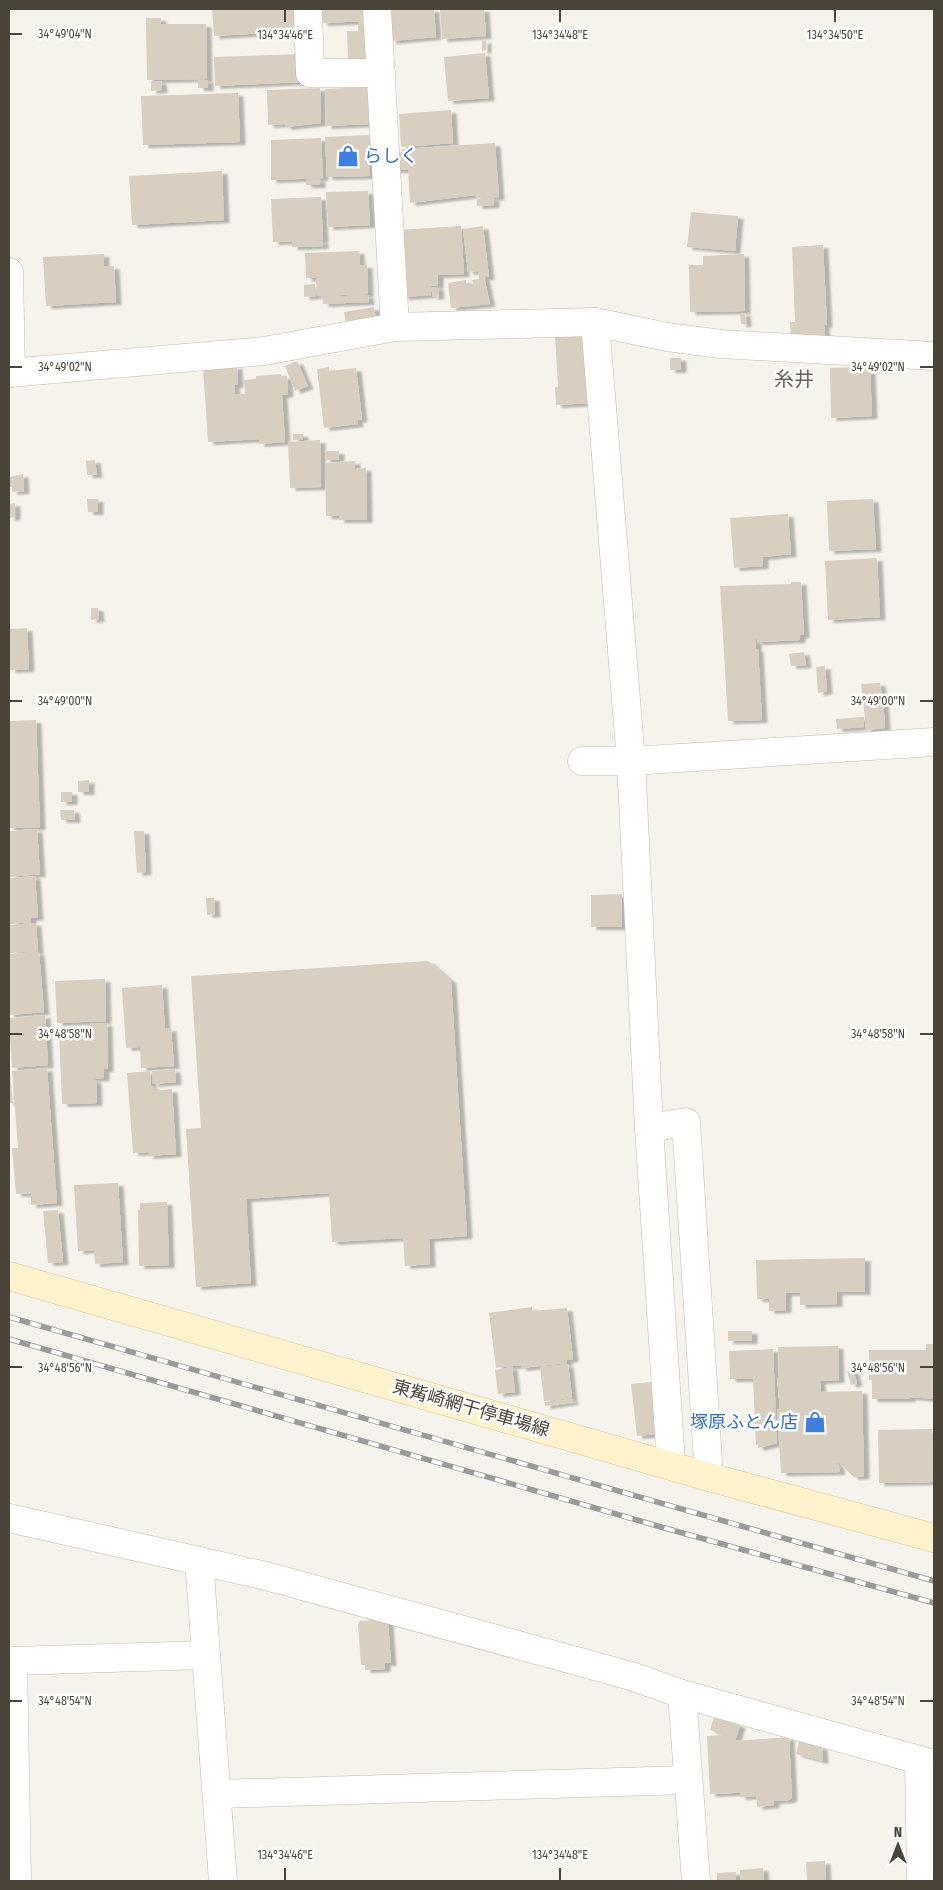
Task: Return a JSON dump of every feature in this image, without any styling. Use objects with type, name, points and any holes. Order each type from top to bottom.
[{"type":"main road","name":"東觜崎網干停車場線","points":[[9,1276],[671,1464],[709,1477],[934,1538]]},
{"type":"street","points":[[308,9],[310,73],[382,73]]},
{"type":"street","points":[[377,9],[395,327]]},
{"type":"street","points":[[9,272],[10,373],[264,351],[395,327],[595,322],[721,344],[934,356]]},
{"type":"street","points":[[595,322],[631,761],[649,1128],[671,1464]]},
{"type":"street","points":[[582,761],[631,761],[934,742]]},
{"type":"street","points":[[649,1128],[686,1122],[709,1477]]},
{"type":"street","points":[[9,1518],[266,1576],[632,1676],[682,1694],[926,1762],[921,1881]]},
{"type":"street","points":[[199,1561],[223,1881]]},
{"type":"street","points":[[17,1881],[13,1661],[206,1655]]},
{"type":"street","points":[[682,1694],[696,1881]]},
{"type":"street","points":[[217,1794],[688,1780]]},
{"type":"building","points":[[212,9],[299,9],[300,31],[214,36]]},
{"type":"building","points":[[321,9],[368,9],[368,21],[322,23]]},
{"type":"building","points":[[388,9],[434,9],[436,37],[391,41]]},
{"type":"building","points":[[440,9],[484,9],[486,36],[442,39]]},
{"type":"building","points":[[146,18],[161,18],[161,24],[206,24],[207,79],[147,80]]},
{"type":"building","points":[[358,22],[368,22],[369,61],[348,62],[347,31],[358,31]]},
{"type":"building","points":[[486,40],[486,50],[482,51],[482,41]]},
{"type":"building","points":[[485,53],[489,98],[448,101],[444,57]]},
{"type":"building","points":[[299,54],[300,82],[215,86],[214,57]]},
{"type":"building","points":[[198,80],[208,80],[208,88],[198,88]]},
{"type":"building","points":[[151,81],[161,81],[162,90],[151,91]]},
{"type":"building","points":[[368,87],[369,124],[326,126],[325,89]]},
{"type":"building","points":[[320,88],[321,123],[286,127],[285,124],[268,125],[267,90]]},
{"type":"building","points":[[238,93],[240,142],[143,145],[141,96]]},
{"type":"building","points":[[451,110],[453,143],[401,147],[399,114]]},
{"type":"building","name":"らしく","points":[[369,135],[370,176],[327,177],[325,137]]},
{"type":"building","points":[[321,138],[323,178],[271,180],[271,140]]},
{"type":"building","points":[[495,143],[499,197],[475,198],[475,195],[410,203],[408,170],[394,170],[393,153],[402,152],[402,149]]},
{"type":"building","points":[[222,171],[224,220],[132,225],[129,176]]},
{"type":"building","points":[[320,179],[320,185],[306,185],[306,180]]},
{"type":"building","points":[[368,191],[370,225],[328,227],[326,192]]},
{"type":"building","points":[[321,197],[323,240],[273,242],[271,199]]},
{"type":"building","points":[[494,198],[494,205],[477,206],[477,199]]},
{"type":"building","points":[[691,212],[738,216],[735,251],[687,247]]},
{"type":"building","points":[[461,226],[464,274],[438,275],[438,286],[430,286],[431,295],[403,297],[398,230]]},
{"type":"building","points":[[483,226],[489,277],[484,277],[490,304],[451,308],[448,283],[466,280],[466,284],[473,284],[472,280],[479,279],[478,271],[468,272],[463,229]]},
{"type":"building","points":[[323,241],[323,246],[292,247],[292,242]]},
{"type":"building","points":[[823,245],[827,325],[824,325],[825,339],[791,341],[790,322],[795,322],[792,247]]},
{"type":"building","points":[[359,251],[360,265],[367,265],[368,294],[317,296],[316,278],[306,278],[305,253]]},
{"type":"building","points":[[104,254],[104,266],[114,266],[116,302],[46,306],[43,257]]},
{"type":"building","points":[[744,254],[745,311],[690,312],[689,265],[703,265],[703,256]]},
{"type":"building","points":[[315,284],[316,296],[304,297],[304,285]]},
{"type":"building","points":[[431,287],[438,287],[439,296],[433,297]]},
{"type":"building","points":[[368,295],[369,302],[323,304],[323,297]]},
{"type":"building","points":[[374,307],[376,319],[346,323],[344,312]]},
{"type":"building","points":[[740,313],[745,313],[746,324],[741,324]]},
{"type":"building","points":[[587,334],[590,384],[565,386],[590,385],[592,403],[556,405],[555,387],[558,387],[555,335]]},
{"type":"building","points":[[670,358],[681,358],[681,370],[670,370]]},
{"type":"building","points":[[297,361],[308,386],[295,391],[285,366]]},
{"type":"building","points":[[237,366],[238,385],[234,385],[235,394],[245,394],[244,380],[256,379],[256,376],[281,374],[283,388],[282,376],[287,376],[288,394],[282,395],[285,442],[259,444],[259,439],[208,442],[203,368]]},
{"type":"building","points":[[329,367],[329,371],[356,368],[362,419],[357,420],[358,424],[324,428],[317,369]]},
{"type":"building","points":[[870,367],[872,416],[831,418],[830,368]]},
{"type":"building","points":[[293,434],[303,434],[303,440],[293,440]]},
{"type":"building","points":[[320,440],[321,487],[290,488],[288,442]]},
{"type":"building","points":[[325,451],[339,451],[339,460],[325,460]]},
{"type":"building","points":[[95,460],[97,475],[87,475],[86,461]]},
{"type":"building","points":[[355,461],[355,469],[366,468],[367,520],[339,520],[339,516],[326,516],[325,463]]},
{"type":"building","points":[[23,474],[24,491],[12,492],[12,487],[9,487],[9,477]]},
{"type":"building","points":[[87,499],[98,499],[98,512],[88,512]]},
{"type":"building","points":[[873,499],[876,549],[829,551],[827,501]]},
{"type":"building","points":[[15,503],[15,517],[9,518],[9,504]]},
{"type":"building","points":[[788,514],[791,554],[763,557],[763,566],[734,568],[730,518]]},
{"type":"building","points":[[877,558],[880,617],[828,620],[825,561]]},
{"type":"building","points":[[791,582],[801,582],[804,635],[800,635],[800,640],[757,642],[757,639],[727,641],[756,640],[762,720],[728,721],[720,586],[791,584]]},
{"type":"building","points":[[91,608],[98,608],[99,619],[91,620]]},
{"type":"building","points":[[27,628],[29,669],[10,670],[9,629]]},
{"type":"building","points":[[804,652],[806,665],[791,666],[789,654]]},
{"type":"building","points":[[825,666],[827,691],[818,693],[816,667]]},
{"type":"building","points":[[880,683],[882,697],[863,699],[861,684]]},
{"type":"building","points":[[883,698],[885,728],[866,730],[863,700]]},
{"type":"building","points":[[864,717],[864,727],[837,729],[836,719]]},
{"type":"building","points":[[36,720],[40,827],[9,828],[9,721]]},
{"type":"building","points":[[89,780],[89,792],[78,792],[78,781]]},
{"type":"building","points":[[61,792],[72,792],[72,802],[61,802]]},
{"type":"building","points":[[60,810],[74,810],[75,820],[61,820]]},
{"type":"building","points":[[37,829],[40,874],[9,877],[9,831]]},
{"type":"building","points":[[134,831],[144,831],[146,872],[137,873]]},
{"type":"building","points":[[35,876],[38,917],[31,918],[31,922],[9,924],[9,878]]},
{"type":"building","points":[[622,894],[622,927],[591,927],[591,895]]},
{"type":"building","points":[[206,898],[214,898],[215,914],[207,915]]},
{"type":"building","points":[[36,923],[38,951],[9,953],[9,925]]},
{"type":"building","points":[[39,952],[44,1012],[9,1015],[9,954]]},
{"type":"building","points":[[428,961],[451,981],[467,1236],[429,1239],[430,1264],[405,1266],[403,1238],[332,1242],[329,1193],[246,1199],[251,1283],[196,1287],[186,1129],[201,1128],[191,976]]},
{"type":"building","points":[[105,979],[106,1021],[57,1023],[55,981]]},
{"type":"building","points":[[162,985],[165,1029],[171,1028],[174,1066],[141,1068],[140,1047],[126,1048],[122,988]]},
{"type":"building","points":[[45,1015],[48,1065],[12,1068],[9,1018]]},
{"type":"building","points":[[107,1023],[108,1069],[104,1069],[104,1078],[85,1079],[96,1080],[97,1103],[62,1104],[59,1033],[89,1032],[89,1024]]},
{"type":"building","points":[[9,1063],[13,1103],[9,1103]]},
{"type":"building","points":[[47,1068],[57,1203],[31,1205],[31,1193],[16,1194],[12,1148],[18,1148],[12,1071]]},
{"type":"building","points":[[175,1069],[176,1082],[153,1084],[152,1071]]},
{"type":"building","points":[[150,1071],[151,1085],[139,1087],[153,1086],[154,1091],[172,1089],[176,1154],[148,1156],[148,1152],[133,1153],[127,1073]]},
{"type":"building","points":[[118,1183],[123,1262],[95,1264],[94,1250],[78,1251],[74,1185]]},
{"type":"building","points":[[167,1202],[169,1265],[139,1266],[138,1210],[140,1210],[140,1203]]},
{"type":"building","points":[[58,1210],[63,1262],[48,1263],[43,1211]]},
{"type":"building","points":[[865,1258],[865,1292],[837,1292],[837,1304],[800,1305],[800,1293],[786,1293],[786,1310],[769,1311],[769,1299],[757,1299],[756,1260]]},
{"type":"building","points":[[532,1307],[532,1311],[567,1308],[573,1359],[567,1360],[567,1363],[521,1368],[521,1365],[496,1368],[489,1313]]},
{"type":"building","points":[[728,1331],[752,1331],[752,1341],[728,1341]]},
{"type":"building","points":[[926,1344],[934,1344],[934,1399],[910,1397],[910,1399],[872,1399],[872,1380],[869,1380],[869,1350],[926,1350]]},
{"type":"building","points":[[838,1346],[839,1380],[820,1381],[821,1392],[862,1391],[864,1476],[854,1477],[839,1463],[788,1466],[838,1464],[840,1472],[781,1473],[777,1409],[780,1409],[777,1378],[779,1378],[778,1347]]},
{"type":"building","points":[[773,1349],[777,1443],[758,1448],[758,1445],[756,1445],[753,1379],[730,1379],[729,1351]]},
{"type":"building","points":[[568,1364],[572,1398],[544,1401],[540,1367]]},
{"type":"building","points":[[512,1367],[515,1392],[498,1394],[495,1370]]},
{"type":"building","points":[[853,1369],[857,1383],[851,1385],[847,1371]]},
{"type":"building","points":[[651,1382],[656,1434],[637,1436],[631,1384]]},
{"type":"building","points":[[573,1399],[573,1402],[545,1406],[545,1402]]},
{"type":"building","points":[[932,1429],[933,1482],[879,1483],[878,1430]]},
{"type":"building","points":[[383,1619],[388,1622],[391,1663],[385,1663],[385,1669],[365,1670],[365,1665],[361,1665],[358,1624],[360,1621]]},
{"type":"building","points":[[714,1717],[740,1725],[735,1741],[789,1737],[792,1798],[774,1801],[774,1805],[757,1807],[756,1792],[756,1796],[740,1797],[740,1793],[753,1792],[710,1794],[707,1736],[723,1735],[710,1730]]},
{"type":"building","points":[[799,1741],[822,1747],[823,1761],[796,1754]]},
{"type":"building","points":[[825,1861],[826,1881],[807,1881],[806,1862]]},
{"type":"building","points":[[763,1868],[764,1881],[740,1881],[740,1870]]},
{"type":"building","points":[[736,1872],[736,1881],[717,1881],[717,1873]]},
{"type":"railway","points":[[9,1317],[934,1581]]},
{"type":"railway","points":[[9,1339],[661,1527],[934,1603]]},
{"type":"place","name":"らしく","points":[[348,156]]},
{"type":"place","name":"塚原ふとん店","points":[[815,1422]]},
{"type":"district","name":"糸井","points":[[794,379]]}]
